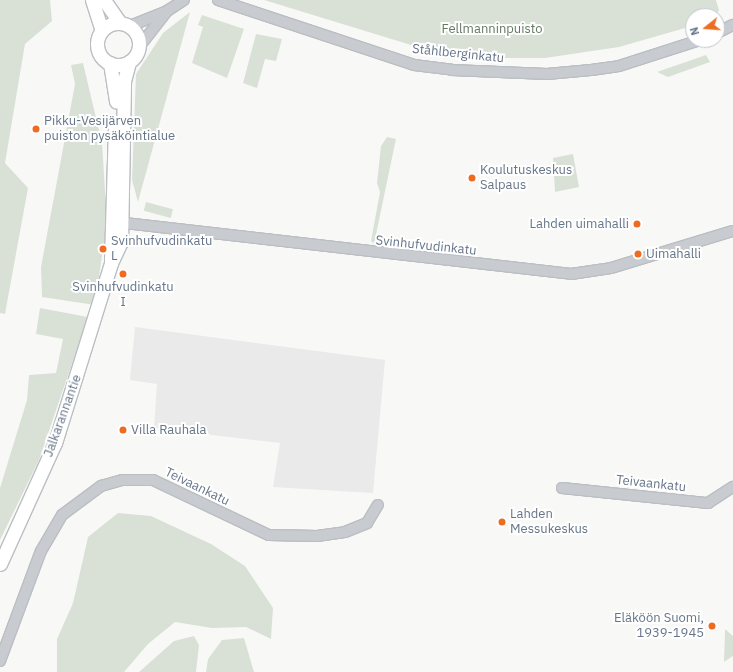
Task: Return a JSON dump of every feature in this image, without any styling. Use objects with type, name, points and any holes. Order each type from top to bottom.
[{"type":"main road","points":[[92,0],[102,30],[98,50],[110,63],[129,62],[139,47],[138,35],[125,24],[104,0]]},
{"type":"main road","points":[[102,30],[125,24]]},
{"type":"main road","name":"Jalkarannantie","points":[[117,222],[124,81],[129,62]]},
{"type":"main road","name":"Jalkarannantie","points":[[0,564],[55,444],[111,263],[121,242],[117,222],[116,92],[110,63]]},
{"type":"street","points":[[125,24],[167,11],[184,0]]},
{"type":"street","name":"Ståhlberginkatu","points":[[218,0],[414,65],[452,70],[547,74],[591,70],[619,66],[685,45]]},
{"type":"street","points":[[139,47],[167,11]]},
{"type":"street","name":"Svinhufvudinkatu","points":[[117,222],[571,274],[611,268],[733,231]]},
{"type":"street","name":"Teivaankatu","points":[[0,661],[41,551],[62,516],[79,499],[101,486],[122,480],[154,480],[268,535],[317,536],[345,532],[367,523],[378,505]]},
{"type":"street","name":"Teivaankatu","points":[[562,488],[708,503],[733,487]]},
{"type":"shaded area","points":[[135,327],[385,360],[373,493],[273,487],[280,443],[154,428],[157,384],[130,380]]},
{"type":"green space","points":[[0,0],[50,0],[52,21],[25,44],[5,163],[28,188],[5,314],[0,313]]},
{"type":"green space","name":"Fellmanninpuisto","points":[[264,0],[716,0],[718,8],[685,8],[685,28],[619,47],[545,58],[489,58],[411,45]]},
{"type":"green space","points":[[190,12],[138,202],[132,180],[136,74],[163,33]]},
{"type":"green space","points":[[202,15],[244,29],[227,78],[192,63],[203,27],[198,25]]},
{"type":"green space","points":[[256,34],[282,39],[276,61],[265,59],[257,88],[243,83]]},
{"type":"green space","points":[[706,55],[710,62],[668,77],[657,72]]},
{"type":"green space","points":[[83,63],[102,143],[107,221],[95,305],[42,297],[41,267],[75,84],[71,65]]},
{"type":"green space","points":[[387,137],[396,139],[374,244],[371,241],[380,192],[377,183],[381,146]]},
{"type":"green space","points":[[573,154],[579,187],[555,192],[553,158]]},
{"type":"green space","points":[[146,202],[173,209],[171,218],[144,211]]},
{"type":"green space","points":[[40,308],[88,317],[39,460],[0,540],[0,488],[27,400],[29,375],[56,373],[63,339],[36,334]]},
{"type":"green space","points":[[118,513],[151,516],[211,544],[245,566],[273,608],[271,639],[246,627],[212,628],[175,622],[148,644],[124,672],[57,672],[57,639],[73,603],[88,537]]},
{"type":"green space","points":[[725,629],[733,636],[733,656],[724,662]]},
{"type":"green space","points":[[194,636],[199,645],[196,672],[139,672],[174,641]]},
{"type":"green space","points":[[244,638],[254,672],[206,672],[208,659],[222,640]]},
{"type":"place","name":"Pikku-Vesijärven puiston pysäköintialue","points":[[36,129]]},
{"type":"place","name":"Koulutuskeskus Salpaus","points":[[472,178]]},
{"type":"place","name":"Lahden uimahalli","points":[[637,224]]},
{"type":"place","name":"Svinhufvudinkatu L","points":[[103,249]]},
{"type":"place","name":"Uimahalli","points":[[638,254]]},
{"type":"place","name":"Svinhufvudinkatu I","points":[[123,274]]},
{"type":"place","name":"Villa Rauhala","points":[[123,430]]},
{"type":"place","name":"Lahden Messukeskus","points":[[502,522]]},
{"type":"place","name":"Eläköön Suomi, 1939-1945","points":[[712,626]]}]
